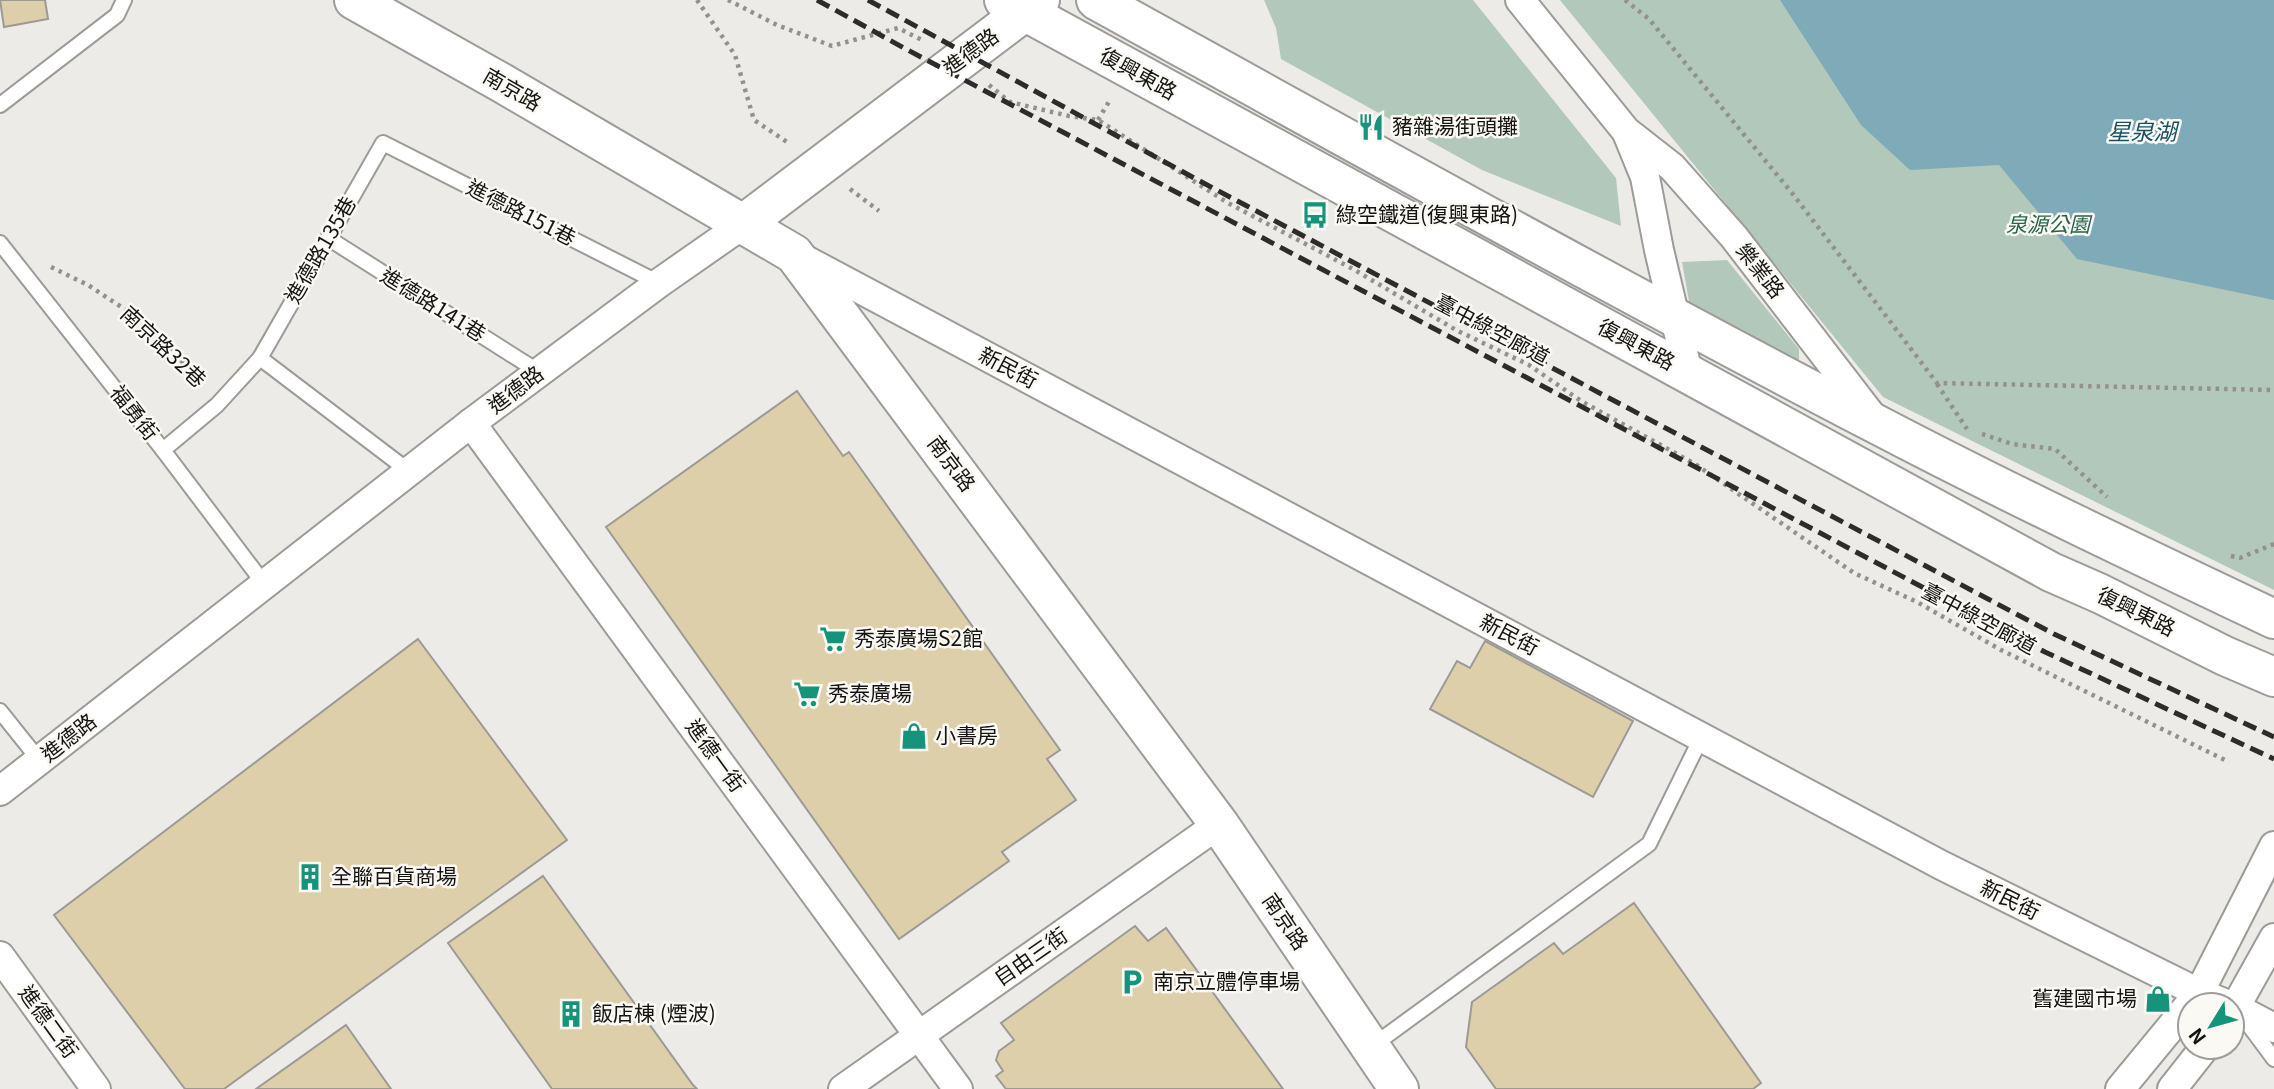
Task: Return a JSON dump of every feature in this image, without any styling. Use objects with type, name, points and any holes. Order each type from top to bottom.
[{"type":"street","name":"南京路","points":[[354,0],[502,83],[794,254],[1219,824],[1399,1089]]},
{"type":"street","name":"復興東路","points":[[1096,0],[1674,317],[1880,426],[2089,532],[2274,619]]},
{"type":"street","name":"樂業路","points":[[1520,0],[1626,131],[1672,167],[1734,237],[1880,426]]},
{"type":"street","name":"進德路","points":[[0,791],[471,423],[659,283],[742,225],[959,60],[1024,4]]},
{"type":"street","name":"復興東路","points":[[1024,4],[1147,80],[2050,572],[2274,677]]},
{"type":"street","name":"樂業路","points":[[1626,131],[1640,160],[1648,189],[1688,373]]},
{"type":"street","name":"新民街","points":[[794,254],[1941,865],[2195,991]]},
{"type":"street","name":"進德一街","points":[[471,423],[958,1089]]},
{"type":"street","name":"自由三街","points":[[843,1089],[1219,824]]},
{"type":"street","points":[[2200,991],[2274,846]]},
{"type":"street","points":[[2242,991],[2274,938]]},
{"type":"street","name":"進德二街","points":[[0,956],[96,1089]]},
{"type":"street","name":"新民街","points":[[2246,1015],[2274,1028]]},
{"type":"street","points":[[2120,1089],[2176,1021]]},
{"type":"street","points":[[2172,1089],[2194,1061]]},
{"type":"lane","points":[[0,105],[117,16],[124,0]]},
{"type":"lane","name":"進德路135巷","points":[[163,450],[217,405],[260,358],[383,143]]},
{"type":"lane","name":"進德路151巷","points":[[383,143],[659,283]]},
{"type":"lane","name":"進德路141巷","points":[[328,238],[539,372]]},
{"type":"lane","name":"福勇街","points":[[0,243],[265,585]]},
{"type":"lane","points":[[260,358],[410,472]]},
{"type":"lane","points":[[0,711],[40,761]]},
{"type":"lane","points":[[1369,1048],[1648,844],[1701,738]]},
{"type":"lane","points":[[2246,1025],[2274,1059]]},
{"type":"path","points":[[697,0],[735,55],[754,120]]},
{"type":"path","name":"臺中綠空廊道","points":[[727,0],[777,25],[832,46],[898,28],[959,60],[1010,102],[1098,120],[1228,203],[1353,269],[1456,330],[1529,365],[1581,401],[1695,464],[1854,573],[1917,603],[2001,650],[2229,762]]},
{"type":"path","points":[[1625,0],[1649,19],[1792,193],[1937,383],[1968,430],[2012,444],[2055,449],[2106,497],[2117,502]]},
{"type":"path","name":"南京路32巷","points":[[50,267],[88,285],[141,320],[205,385]]},
{"type":"path","points":[[1937,383],[2274,390]]},
{"type":"path","points":[[2230,555],[2240,558],[2274,544]]},
{"type":"green space","points":[[1264,0],[1473,0],[1616,178],[1621,226],[1482,170],[1281,59],[1276,28]]},
{"type":"green space","name":"泉源公園","points":[[1560,0],[2274,0],[2274,590],[1883,397]]},
{"type":"green space","points":[[1727,260],[1799,349],[1799,361],[1790,366],[1690,307],[1682,262]]},
{"type":"water","name":"星泉湖","points":[[1780,0],[2274,0],[2274,300],[2077,259],[1999,165],[1910,170],[1861,125]]},
{"type":"building","points":[[0,0],[45,0],[48,19],[4,27]]},
{"type":"building","name":"秀泰廣場S2館","points":[[797,391],[843,456],[849,452],[1060,750],[1047,759],[1076,800],[1002,852],[1009,861],[899,939],[606,527]]},
{"type":"building","name":"全聯百貨商場","points":[[418,639],[567,840],[224,1089],[185,1089],[54,915]]},
{"type":"building","points":[[1485,641],[1633,721],[1593,797],[1430,709],[1457,661],[1470,668]]},
{"type":"building","name":"飯店棟 (煙波)","points":[[543,876],[697,1089],[552,1089],[448,943]]},
{"type":"building","points":[[1634,903],[1761,1083],[1753,1089],[1496,1089],[1466,1047],[1472,1002],[1554,943],[1563,954]]},
{"type":"building","name":"南京立體停車場","points":[[1135,926],[1148,941],[1166,928],[1283,1089],[1006,1089],[996,1076],[1003,1071],[996,1060],[999,1051],[1014,1040],[1001,1023]]},
{"type":"building","points":[[346,1025],[391,1089],[256,1089]]},
{"type":"railway","points":[[817,0],[2045,652],[2274,759]]},
{"type":"railway","points":[[868,0],[1196,179],[2054,634],[2274,737]]},
{"type":"place","name":"豬雜湯街頭攤","points":[[1371,127]]},
{"type":"place","name":"綠空鐵道(復興東路)","points":[[1315,215]]},
{"type":"place","name":"秀泰廣場S2館","points":[[833,639]]},
{"type":"place","name":"秀泰廣場","points":[[807,694]]},
{"type":"place","name":"小書房","points":[[914,736]]},
{"type":"place","name":"全聯百貨商場","points":[[310,877]]},
{"type":"place","name":"南京立體停車場","points":[[1132,982]]},
{"type":"place","name":"舊建國市場","points":[[2158,999]]},
{"type":"place","name":"飯店棟 (煙波)","points":[[571,1014]]}]
